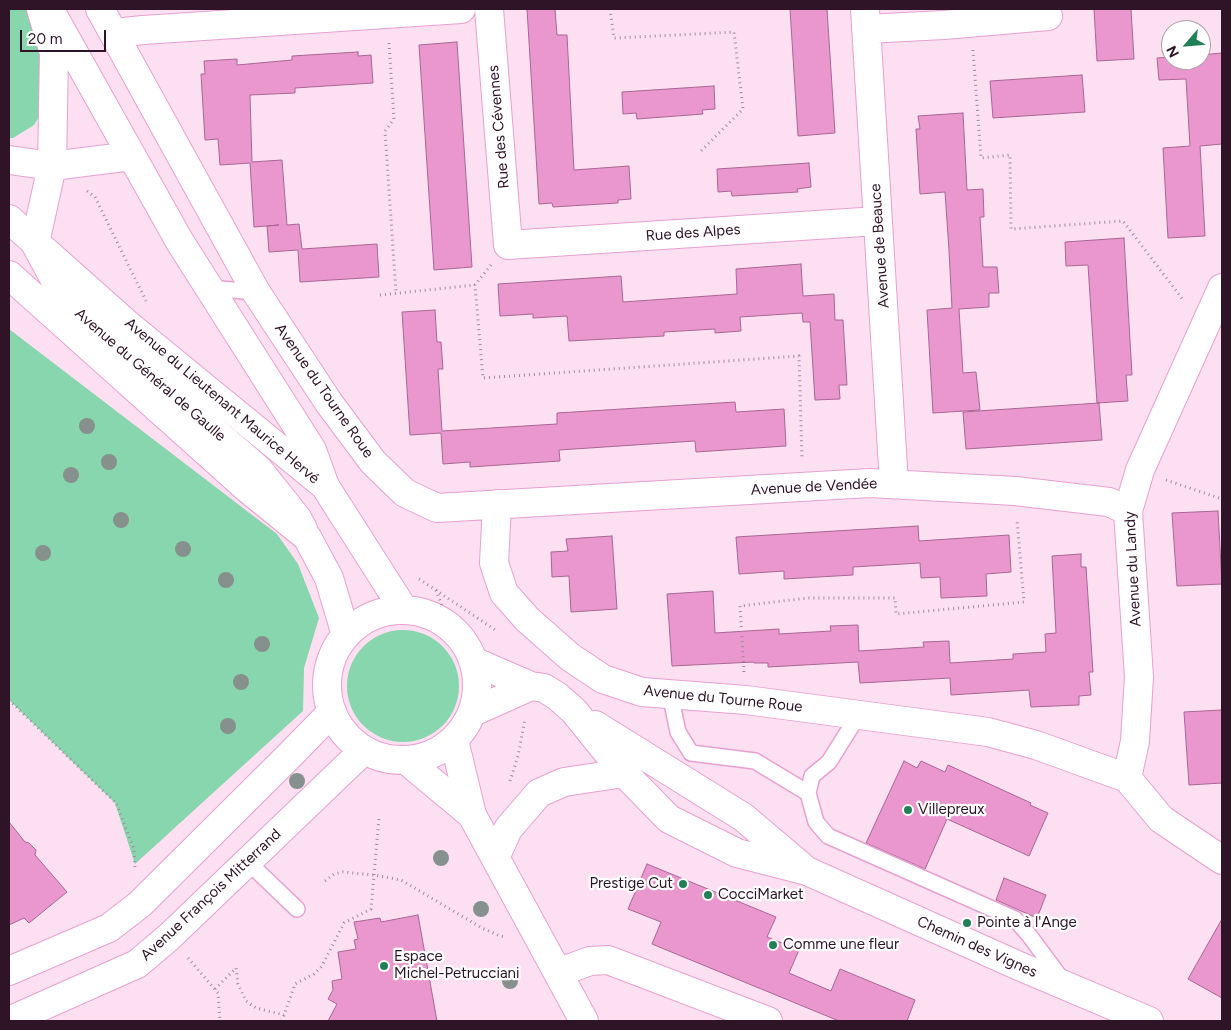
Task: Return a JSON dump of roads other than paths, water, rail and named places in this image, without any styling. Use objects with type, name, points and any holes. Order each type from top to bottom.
[{"type":"street","points":[[35,243],[52,166],[54,53],[41,9]]},
{"type":"street","points":[[49,9],[180,242],[312,450],[325,486]]},
{"type":"street","name":"Avenue du Tourne Roue","points":[[100,9],[256,292],[329,402],[373,462],[406,493],[437,508],[497,504],[494,563],[504,592],[527,619],[570,657],[603,679],[642,692],[746,700],[988,732],[1036,745],[1127,778]]},
{"type":"street","points":[[114,33],[461,9]]},
{"type":"street","name":"Rue des Cévennes","points":[[489,9],[500,254]]},
{"type":"street","points":[[865,19],[944,25],[1048,16]]},
{"type":"street","name":"Avenue de Beauce","points":[[865,19],[894,484]]},
{"type":"street","points":[[9,160],[52,166],[132,156]]},
{"type":"street","name":"Avenue du Lieutenant Maurice Hervé","points":[[9,219],[127,324],[325,486],[404,610]]},
{"type":"street","name":"Rue des Alpes","points":[[500,254],[878,221]]},
{"type":"street","name":"Avenue du Général de Gaulle","points":[[35,243],[68,304],[258,469],[297,518],[307,537]]},
{"type":"street","points":[[9,275],[248,489],[307,537],[329,578],[346,635]]},
{"type":"street","name":"Avenue du Landy","points":[[1127,778],[1135,742],[1139,677],[1128,511],[1140,470],[1222,288]]},
{"type":"street","name":"Avenue de Vendée","points":[[497,504],[870,483],[1014,491],[1100,500],[1110,502],[1128,511]]},
{"type":"street","points":[[404,610],[426,614],[447,624],[462,640],[473,660],[477,677],[477,695],[473,712],[465,727],[454,740],[439,751],[423,758],[406,760],[384,758],[364,750],[350,740],[339,727],[332,712],[327,692],[328,671],[334,652],[346,635],[362,621],[383,612],[404,610]]},
{"type":"street","name":"Chemin des Vignes","points":[[473,660],[530,686],[544,688],[557,696],[574,711],[652,762],[743,817],[807,871]]},
{"type":"street","points":[[473,712],[530,686]]},
{"type":"street","name":"Chemin des Vignes","points":[[574,711],[624,773],[669,819],[737,853],[807,871],[1149,1021]]},
{"type":"street","points":[[9,971],[109,928],[140,904],[332,712]]},
{"type":"street","points":[[454,740],[472,815],[496,856],[584,1021]]},
{"type":"street","name":"Avenue François Mitterrand","points":[[9,1020],[137,964],[163,943],[364,750]]},
{"type":"street","points":[[406,760],[472,815]]},
{"type":"street","points":[[496,856],[508,829],[539,793],[564,782],[624,773]]},
{"type":"street","points":[[1127,778],[1161,819],[1222,860]]},
{"type":"street","points":[[557,971],[590,961],[608,960],[768,1021]]},
{"type":"lane","points":[[209,288],[256,292]]},
{"type":"lane","points":[[670,694],[678,732],[691,753],[755,761],[808,793]]},
{"type":"lane","points":[[859,714],[829,762],[812,776],[808,793],[816,822],[828,836],[1014,919],[1029,935],[1066,986]]},
{"type":"lane","points":[[248,862],[297,909]]},
{"type":"place","name":"Villepreux","points":[[908,810]]},
{"type":"place","name":"Prestige Cut","points":[[683,884]]},
{"type":"place","name":"CocciMarket","points":[[708,895]]},
{"type":"place","name":"Pointe à l'Ange","points":[[967,923]]},
{"type":"place","name":"Comme une fleur","points":[[773,945]]},
{"type":"place","name":"Espace Michel-Petrucciani","points":[[384,966]]}]
